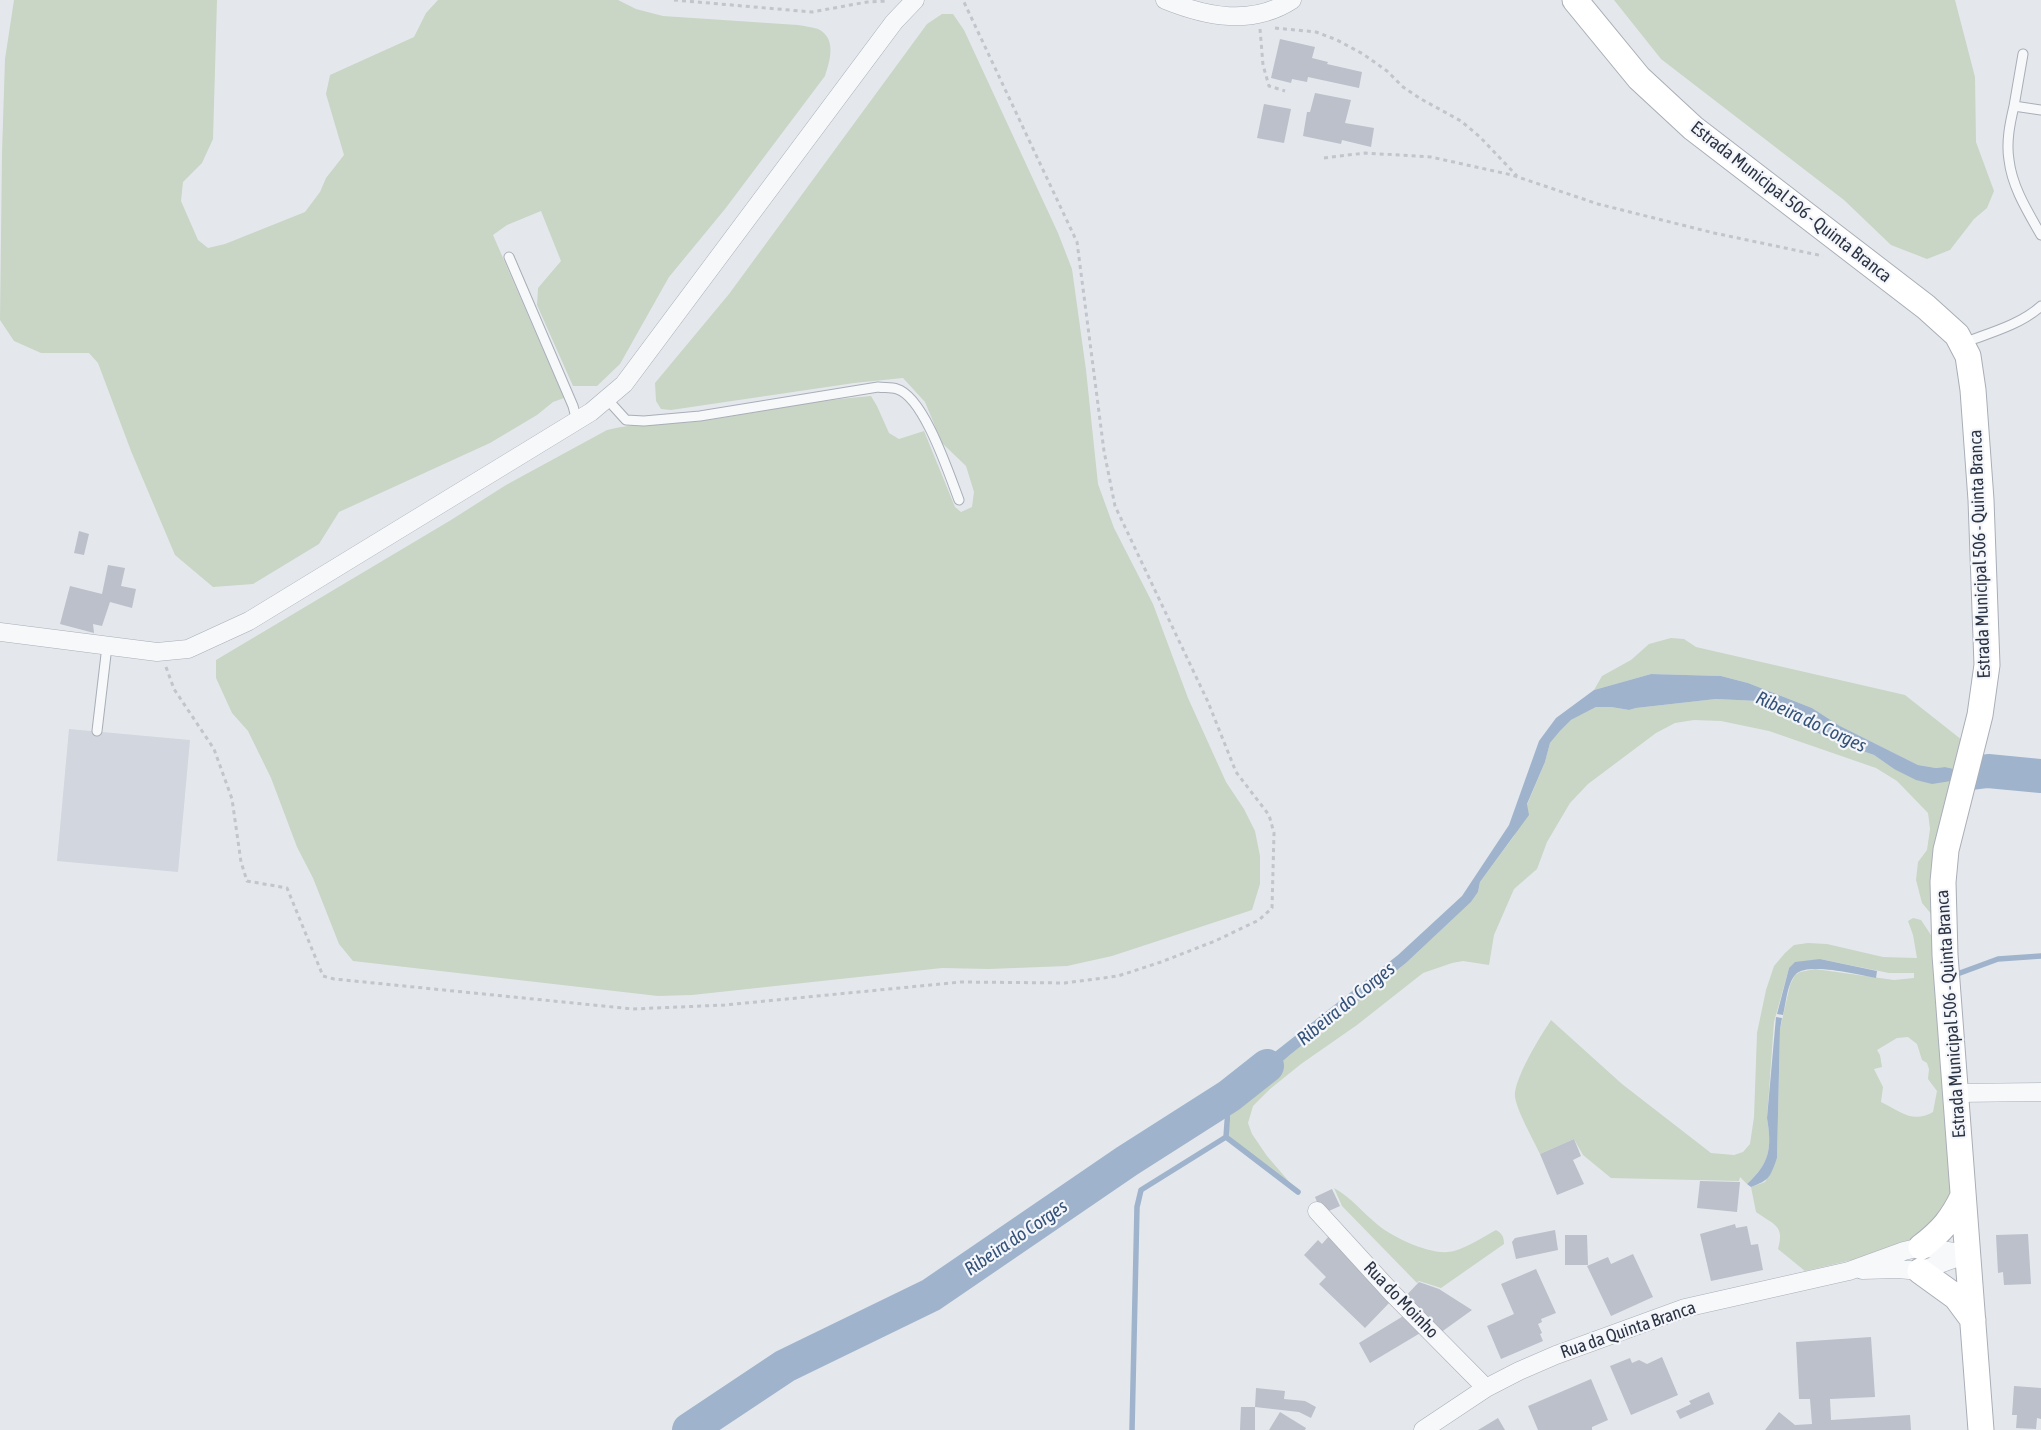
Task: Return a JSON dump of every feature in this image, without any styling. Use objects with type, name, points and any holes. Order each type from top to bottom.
[{"type":"main road","name":"Estrada Municipal 506 - Quinta Branca","points":[[1575,0],[1639,78],[1693,128],[1926,307],[1957,335],[1968,356],[1973,390],[1980,500],[1987,665],[1980,715],[1946,850],[1943,882],[1945,955],[1981,1430]]},
{"type":"main road","points":[[1963,1196],[1954,1215],[1920,1259],[1937,1282],[1956,1297],[1973,1320]]},
{"type":"street","points":[[0,632],[161,652],[188,649],[249,621],[576,421],[607,399],[624,384],[894,22],[915,0]]},
{"type":"street","points":[[1165,0],[1191,10],[1232,18],[1277,9],[1292,0]]},
{"type":"street","points":[[1956,1093],[2041,1092]]},
{"type":"street","name":"Rua do Moinho","points":[[1317,1211],[1392,1292],[1486,1388]]},
{"type":"street","name":"Rua da Quinta Branca","points":[[1424,1430],[1486,1388],[1556,1355],[1678,1310],[1849,1271],[1904,1250],[1920,1259],[1967,1254]]},
{"type":"street","name":"Rua da Quinta Branca","points":[[1849,1271],[1898,1269],[1920,1259],[1967,1254]]},
{"type":"lane","points":[[2023,54],[2009,132],[2008,160],[2020,198],[2041,235]]},
{"type":"lane","points":[[2014,106],[2041,110]]},
{"type":"lane","points":[[509,257],[573,406],[576,421]]},
{"type":"lane","points":[[1961,344],[2006,327],[2033,314],[2041,306]]},
{"type":"lane","points":[[607,399],[626,420],[644,421],[700,416],[878,387],[898,389],[914,401],[930,428],[959,500]]},
{"type":"lane","points":[[97,731],[107,646]]},
{"type":"path","points":[[674,0],[812,12],[867,2],[895,1]]},
{"type":"path","points":[[161,652],[174,689],[214,749],[232,799],[241,862],[247,881],[287,888],[323,976],[334,979],[632,1009],[725,1005],[961,982],[1065,983],[1118,976],[1215,941],[1259,920],[1272,908],[1274,833],[1269,815],[1236,772],[1208,702],[1115,506],[1104,451],[1076,242],[962,0]]},
{"type":"path","points":[[1257,13],[1263,65],[1269,86],[1285,91]]},
{"type":"path","points":[[1260,31],[1275,28],[1316,32],[1337,40],[1363,54],[1386,71],[1403,87],[1461,121],[1480,137],[1519,178]]},
{"type":"path","points":[[1324,158],[1365,153],[1430,157],[1519,178],[1608,206],[1714,233],[1829,257]]},
{"type":"shaded area","points":[[69,729],[190,740],[178,872],[57,861]]},
{"type":"green space","points":[[14,0],[217,0],[213,139],[202,163],[183,182],[181,201],[198,240],[208,248],[225,244],[305,212],[320,192],[326,178],[344,155],[326,94],[330,75],[414,37],[426,13],[438,0],[618,0],[636,9],[663,16],[798,25],[818,29],[828,38],[831,50],[825,76],[725,209],[669,277],[620,364],[597,386],[573,386],[537,305],[538,288],[561,261],[541,211],[507,225],[493,235],[564,398],[553,402],[537,415],[490,443],[339,512],[319,544],[253,584],[213,587],[175,555],[131,451],[98,363],[89,353],[41,353],[14,341],[0,320],[5,59]]},
{"type":"green space","points":[[1614,0],[1955,0],[1975,77],[1976,142],[1994,191],[1987,208],[1974,219],[1950,250],[1927,259],[1891,245],[1844,200],[1661,59]]},
{"type":"green space","points":[[942,14],[953,14],[964,30],[1058,233],[1072,269],[1086,370],[1098,484],[1114,528],[1153,604],[1188,698],[1226,782],[1244,809],[1255,831],[1260,856],[1260,884],[1252,910],[1112,956],[1067,966],[989,969],[942,968],[692,995],[658,996],[353,961],[339,944],[313,878],[297,847],[271,778],[248,731],[232,713],[216,678],[216,660],[451,520],[506,485],[607,430],[618,427],[701,421],[871,396],[889,433],[899,439],[924,431],[955,507],[961,512],[972,507],[974,492],[966,466],[942,443],[925,402],[903,378],[854,383],[671,410],[661,409],[656,401],[655,383],[729,294],[927,24]]},
{"type":"green space","points":[[1671,638],[1684,639],[1696,647],[1905,695],[1962,740],[1954,769],[1918,765],[1840,726],[1812,708],[1748,683],[1721,676],[1651,674],[1594,690],[1602,676],[1631,660],[1649,644]]},
{"type":"green space","points":[[1716,699],[1758,701],[1836,742],[1874,755],[1894,769],[1951,781],[1933,916],[1922,903],[1916,880],[1918,862],[1927,850],[1930,829],[1928,813],[1897,781],[1876,768],[1769,731],[1721,721],[1694,720],[1675,723],[1656,733],[1588,784],[1570,803],[1547,842],[1537,869],[1514,889],[1494,935],[1489,965],[1463,961],[1423,973],[1357,1025],[1301,1064],[1270,1089],[1253,1106],[1248,1123],[1252,1134],[1267,1156],[1298,1192],[1228,1135],[1232,1105],[1291,1054],[1406,963],[1471,902],[1478,892],[1480,882],[1514,836],[1545,762],[1550,743],[1571,720],[1596,707],[1629,710]]},
{"type":"green space","points":[[1913,918],[1921,920],[1935,941],[1954,1193],[1926,1235],[1900,1246],[1805,1271],[1778,1249],[1780,1241],[1779,1230],[1773,1223],[1756,1212],[1751,1187],[1765,1182],[1777,1158],[1780,1029],[1790,985],[1795,975],[1815,969],[1894,980],[1914,978],[1914,973],[1889,973],[1820,959],[1789,968],[1774,1022],[1767,1118],[1768,1154],[1761,1169],[1747,1184],[1740,1177],[1739,1181],[1611,1178],[1583,1155],[1574,1139],[1540,1154],[1519,1110],[1515,1097],[1518,1080],[1528,1058],[1551,1020],[1622,1084],[1711,1153],[1734,1155],[1743,1152],[1750,1144],[1754,1117],[1757,1033],[1766,990],[1774,966],[1794,945],[1808,943],[1827,944],[1883,957],[1917,958],[1913,935],[1908,921]],"holes":[[[1908,1037],[1917,1044],[1922,1060],[1927,1063],[1929,1069],[1928,1079],[1937,1091],[1933,1112],[1919,1117],[1906,1115],[1881,1102],[1883,1087],[1874,1069],[1882,1067],[1877,1050],[1897,1038]]]},
{"type":"green space","points":[[1334,1188],[1385,1230],[1404,1241],[1425,1249],[1445,1252],[1454,1251],[1496,1230],[1500,1232],[1504,1239],[1504,1244],[1441,1288],[1419,1281],[1417,1283],[1342,1206]]},
{"type":"water","points":[[1651,674],[1721,676],[1748,683],[1812,708],[1840,726],[1918,765],[1954,769],[1951,781],[1932,784],[1916,780],[1894,769],[1874,755],[1836,742],[1758,701],[1716,699],[1629,710],[1596,707],[1571,720],[1550,743],[1545,762],[1527,804],[1529,815],[1480,882],[1478,892],[1471,902],[1406,963],[1291,1054],[1232,1105],[1229,1088],[1398,955],[1462,896],[1509,825],[1539,741],[1556,718],[1594,690]]},
{"type":"water","points":[[1820,959],[1877,971],[1876,978],[1834,970],[1811,969],[1802,971],[1793,978],[1787,994],[1783,1015],[1777,1014],[1789,968],[1795,962]]},
{"type":"water","points":[[1776,1017],[1782,1018],[1780,1029],[1777,1158],[1773,1170],[1766,1180],[1751,1187],[1747,1184],[1761,1169],[1768,1154],[1767,1118]]},
{"type":"building","points":[[1280,39],[1315,47],[1312,58],[1328,62],[1327,64],[1362,72],[1359,88],[1308,77],[1307,82],[1292,79],[1291,83],[1271,78]]},
{"type":"building","points":[[1315,93],[1351,100],[1345,123],[1374,128],[1371,147],[1342,140],[1341,144],[1303,136],[1307,112],[1310,112]]},
{"type":"building","points":[[1264,104],[1291,109],[1284,143],[1257,138]]},
{"type":"building","points":[[79,531],[89,534],[84,555],[74,553]]},
{"type":"building","points":[[108,565],[125,568],[121,586],[136,589],[132,608],[110,602],[102,626],[93,624],[94,633],[60,624],[70,586],[102,594]]},
{"type":"building","points":[[1574,1139],[1581,1156],[1573,1160],[1584,1184],[1557,1195],[1540,1154]]},
{"type":"building","points":[[1700,1181],[1740,1182],[1737,1212],[1697,1208]]},
{"type":"building","points":[[1332,1189],[1340,1206],[1322,1214],[1315,1197]]},
{"type":"building","points":[[1735,1224],[1736,1228],[1747,1226],[1751,1245],[1758,1244],[1763,1270],[1711,1281],[1700,1234]]},
{"type":"building","points":[[1555,1230],[1558,1250],[1516,1259],[1512,1242],[1515,1238]]},
{"type":"building","points":[[2028,1234],[2031,1284],[2004,1285],[2003,1272],[1998,1273],[1996,1235]]},
{"type":"building","points":[[1565,1235],[1587,1235],[1588,1265],[1565,1265]]},
{"type":"building","points":[[1329,1236],[1392,1300],[1365,1328],[1319,1284],[1326,1277],[1304,1255],[1318,1240],[1322,1244]]},
{"type":"building","points":[[1633,1254],[1653,1297],[1611,1316],[1587,1266],[1608,1257],[1611,1264]]},
{"type":"building","points":[[1536,1269],[1556,1313],[1541,1319],[1542,1322],[1538,1324],[1543,1341],[1501,1359],[1487,1326],[1514,1314],[1501,1284]]},
{"type":"building","points":[[1419,1282],[1439,1289],[1472,1310],[1440,1333],[1403,1299]]},
{"type":"building","points":[[1405,1315],[1422,1332],[1370,1363],[1359,1343]]},
{"type":"building","points":[[1871,1337],[1875,1397],[1830,1399],[1831,1420],[1910,1415],[1911,1430],[1765,1430],[1779,1412],[1795,1425],[1812,1424],[1810,1399],[1799,1399],[1796,1342]]},
{"type":"building","points":[[1662,1357],[1678,1395],[1631,1415],[1610,1366],[1630,1358],[1632,1363],[1639,1360],[1647,1364]]},
{"type":"building","points":[[1591,1379],[1608,1420],[1592,1427],[1592,1430],[1538,1430],[1528,1406]]},
{"type":"building","points":[[2014,1386],[2041,1388],[2041,1419],[2037,1418],[2036,1429],[2016,1428],[2017,1415],[2012,1415]]},
{"type":"building","points":[[1256,1388],[1285,1391],[1284,1399],[1305,1401],[1316,1407],[1311,1418],[1299,1412],[1255,1407]]},
{"type":"building","points":[[1709,1392],[1714,1404],[1680,1419],[1676,1411],[1691,1404],[1689,1401]]},
{"type":"building","points":[[1241,1407],[1255,1407],[1255,1430],[1240,1430]]},
{"type":"building","points":[[1280,1412],[1306,1428],[1305,1430],[1269,1430]]},
{"type":"building","points":[[1498,1418],[1505,1430],[1478,1430]]},
{"type":"waterway","name":"Ribeira do Corges","points":[[1972,773],[1988,771],[2041,776]]},
{"type":"waterway","points":[[1960,973],[1998,959],[2041,956]]},
{"type":"waterway","name":"Ribeira do Corges","points":[[689,1430],[785,1366],[931,1295],[1127,1161],[1229,1096],[1267,1066]]},
{"type":"waterway","points":[[1226,1137],[1229,1096]]},
{"type":"waterway","points":[[1226,1137],[1298,1192]]},
{"type":"waterway","points":[[1132,1430],[1137,1207],[1141,1190],[1226,1137]]}]
